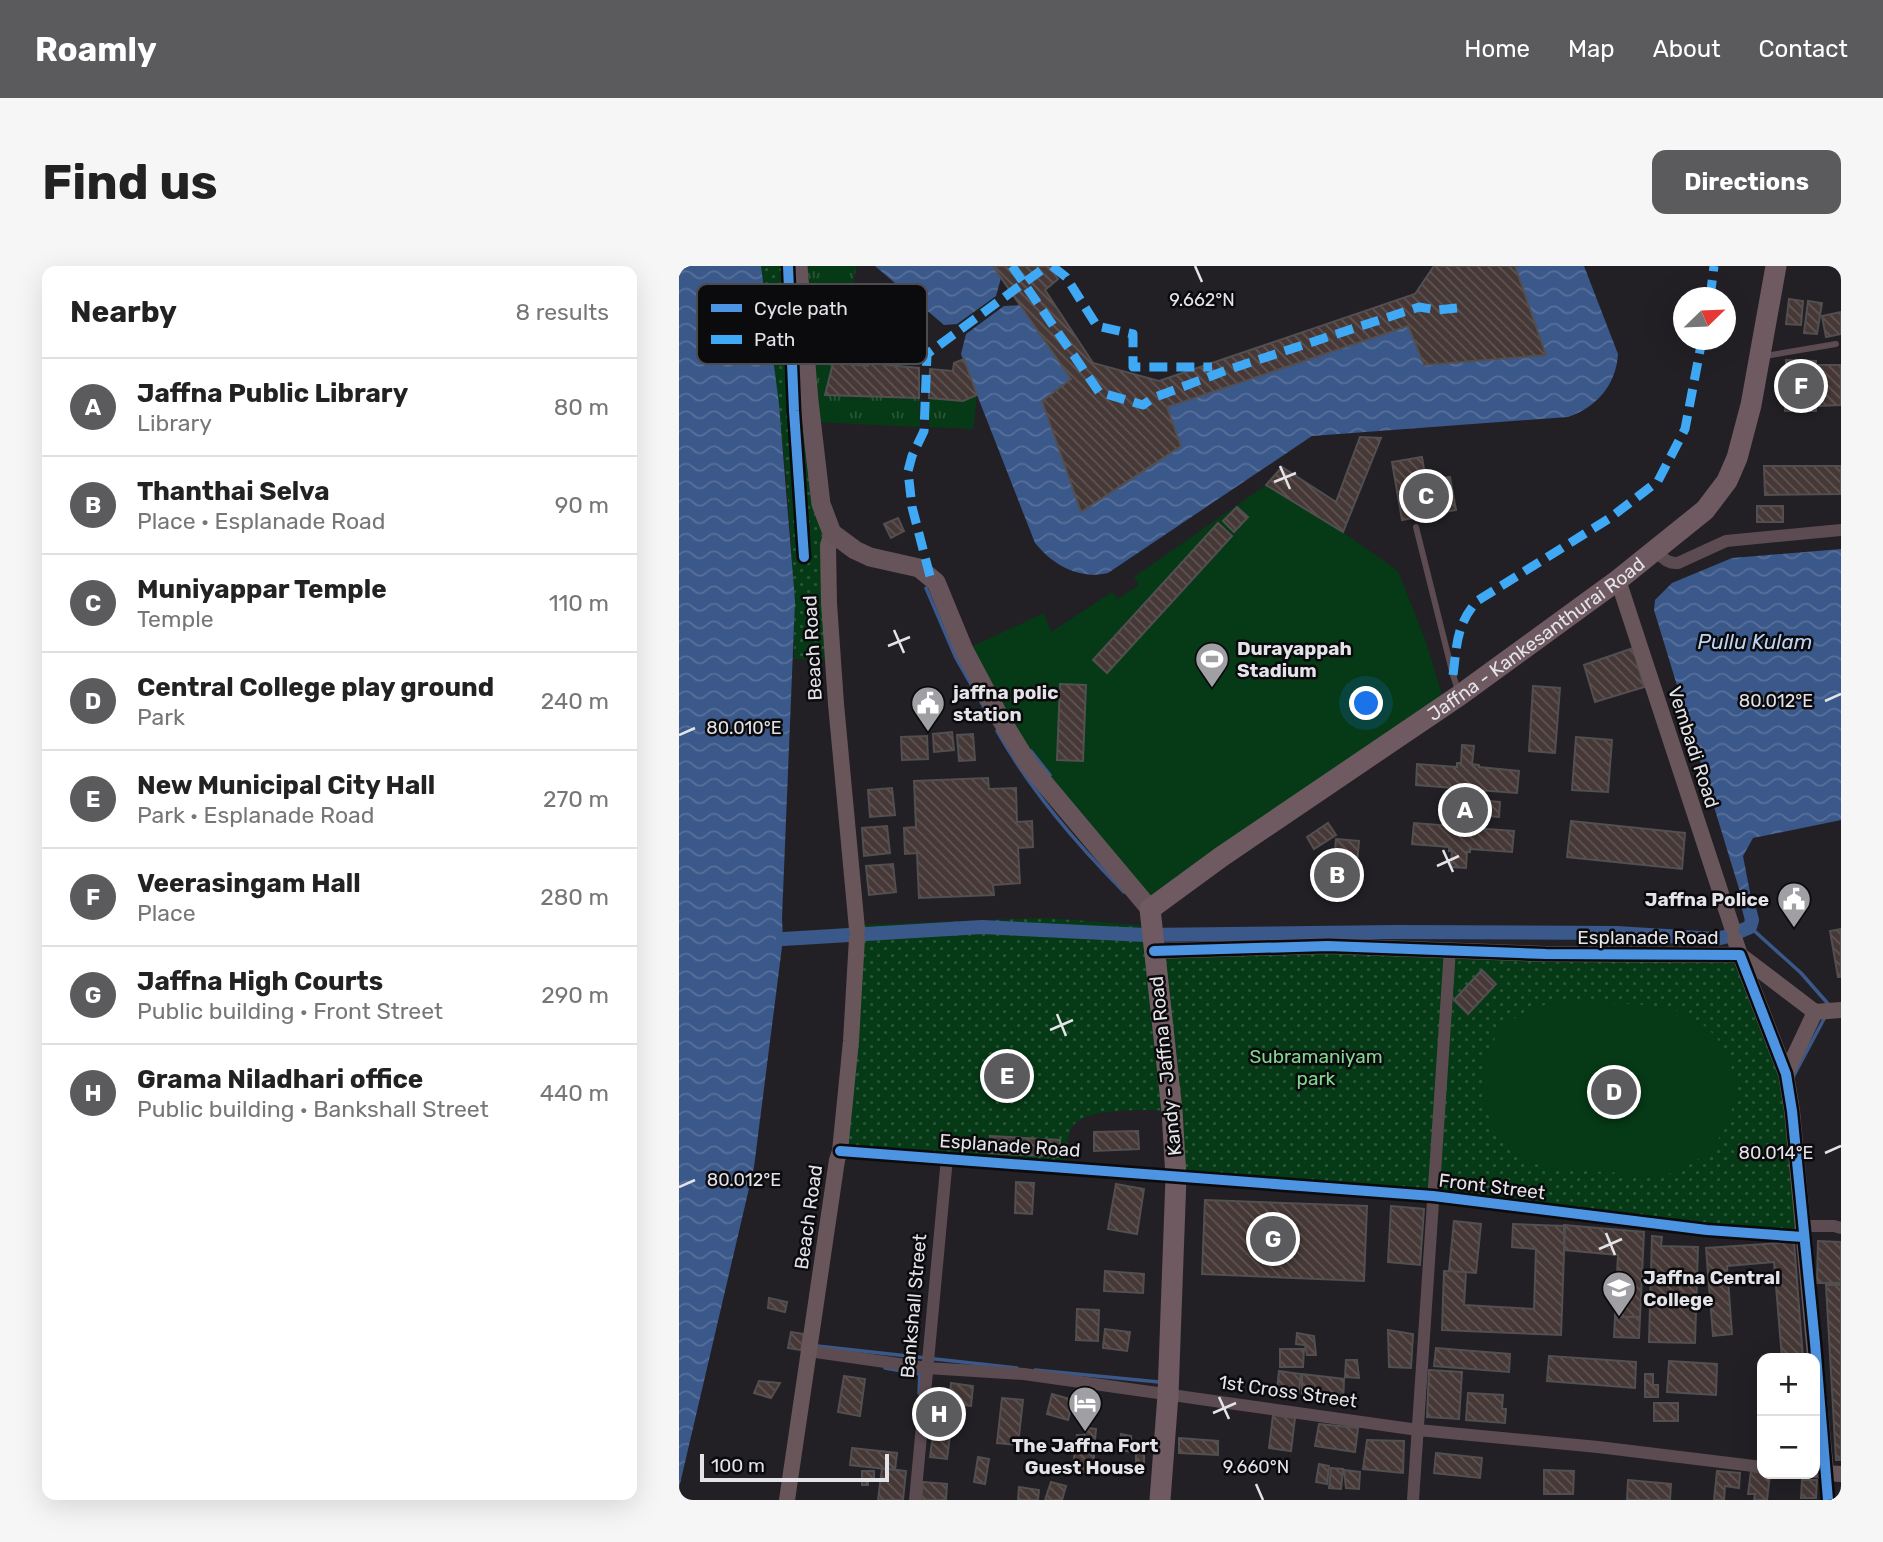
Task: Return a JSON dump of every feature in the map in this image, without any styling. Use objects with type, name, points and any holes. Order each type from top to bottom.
[{"type":"highway","name":"Jaffna - Kankesanthurai Road","points":[[1150,909],[1221,857],[1460,695],[1618,580],[1705,510],[1733,470],[1747,423],[1776,266]]},
{"type":"highway","name":"Kandy - Jaffna Road","points":[[1150,909],[1176,1177],[1168,1395],[1160,1500]]},
{"type":"main road","points":[[798,266],[799,284]]},
{"type":"main road","points":[[806,364],[821,504],[832,533],[855,550],[870,557],[919,568],[936,582],[964,650],[1029,765],[1150,909]]},
{"type":"street","points":[[1655,550],[1671,564],[1726,541],[1841,530]]},
{"type":"street","name":"Beach Road","points":[[787,1500],[840,1151],[851,1041],[857,934],[830,614],[828,545],[832,533]]},
{"type":"street","name":"Vembadi Road","points":[[1618,580],[1736,941]]},
{"type":"street","points":[[1736,941],[1828,1011],[1786,1074]]},
{"type":"street","name":"Esplanade Road","points":[[1154,951],[1328,946],[1546,954],[1736,941],[1786,1074],[1827,1473]]},
{"type":"street","points":[[1413,1500],[1450,949]]},
{"type":"street","name":"Esplanade Road","points":[[840,1151],[1176,1177]]},
{"type":"street","name":"Bankshall Street","points":[[915,1500],[947,1158]]},
{"type":"street","name":"Front Street","points":[[1176,1177],[1433,1196],[1707,1230],[1803,1231],[1834,1226],[1841,1228]]},
{"type":"street","name":"1st Cross Street","points":[[809,1350],[927,1368],[1024,1374],[1418,1430],[1757,1466]]},
{"type":"street","points":[[1827,1473],[1828,1500]]},
{"type":"lane","points":[[1759,357],[1836,344]]},
{"type":"lane","points":[[1416,527],[1460,695]]},
{"type":"green space","points":[[761,266],[798,266],[800,284],[763,284]]},
{"type":"green space","points":[[798,266],[857,266],[852,284],[800,284]]},
{"type":"green space","points":[[773,364],[807,364],[833,660],[794,659],[789,511]]},
{"type":"green space","points":[[807,364],[832,364],[825,394],[919,398],[920,427],[813,422]]},
{"type":"green space","points":[[977,395],[973,429],[929,427],[929,398],[963,401]]},
{"type":"green space","name":"Durayappah Stadium","points":[[1266,485],[1343,532],[1398,571],[1426,642],[1445,705],[1150,909],[1029,765],[964,650],[1044,613],[1051,632],[1112,592],[1118,599],[1139,585],[1134,577]]},
{"type":"green space","name":"Subramaniyam park","points":[[1046,918],[1151,926],[1154,950],[1740,955],[1786,1074],[1803,1237],[1433,1196],[1176,1177],[1171,1111],[1117,1111],[1088,1116],[1071,1129],[1066,1167],[840,1151],[857,925]]},
{"type":"green space","points":[[1555,1002],[1669,1008],[1705,1026],[1721,1045],[1731,1066],[1734,1089],[1731,1113],[1721,1135],[1705,1154],[1674,1172],[1646,1175],[1541,1166],[1521,1157],[1506,1144],[1487,1112],[1483,1094],[1486,1057],[1494,1039],[1512,1020]]},
{"type":"water","points":[[679,266],[761,266],[763,284],[697,284],[697,364],[774,364],[795,601],[783,939],[754,1167],[679,1488]]},
{"type":"water","points":[[875,266],[993,266],[1001,278],[996,296],[957,324],[944,325],[927,310],[927,284],[896,284]]},
{"type":"water","points":[[1515,266],[1584,266],[1618,354],[1609,385],[1588,407],[1568,417],[1312,436],[1108,573],[1097,575],[1067,569],[1050,558],[1035,543],[961,354],[966,334],[1004,306],[1020,305],[1071,379],[1042,401],[1081,511],[1180,447],[1167,407],[1408,326],[1425,365],[1546,355]]},
{"type":"water","name":"Pullu Kulam","points":[[1841,549],[1841,820],[1753,838],[1743,856],[1752,903],[1744,905],[1654,610],[1655,600],[1672,583],[1732,558]]},
{"type":"building","points":[[993,266],[1049,266],[1058,279],[1045,290],[1093,363],[1159,381],[1415,294],[1434,266],[1515,266],[1546,355],[1424,365],[1408,326],[1167,407],[1181,446],[1081,512],[1042,401],[1071,379]]},
{"type":"building","points":[[1789,299],[1803,301],[1801,325],[1786,324]]},
{"type":"building","points":[[1808,301],[1822,303],[1817,334],[1804,333]]},
{"type":"building","points":[[1841,312],[1841,334],[1826,337],[1822,316]]},
{"type":"building","points":[[964,359],[977,395],[963,401],[929,398],[930,369],[953,371],[954,363]]},
{"type":"building","points":[[1786,360],[1816,361],[1816,411],[1785,411]]},
{"type":"building","points":[[833,364],[887,364],[919,368],[919,398],[825,395]]},
{"type":"building","points":[[1818,365],[1841,365],[1841,405],[1819,406]]},
{"type":"building","points":[[1360,437],[1381,438],[1343,532],[1266,485],[1282,467],[1336,502]]},
{"type":"building","points":[[1422,457],[1426,481],[1450,477],[1456,510],[1402,520],[1392,462]]},
{"type":"building","points":[[1764,466],[1841,466],[1841,494],[1765,495]]},
{"type":"building","points":[[1757,506],[1783,506],[1783,522],[1757,522]]},
{"type":"building","points":[[1237,507],[1248,517],[1234,532],[1223,521]]},
{"type":"building","points":[[898,518],[904,531],[891,538],[884,524]]},
{"type":"building","points":[[1218,523],[1232,536],[1107,673],[1093,660]]},
{"type":"building","points":[[1633,648],[1644,687],[1595,702],[1584,665]]},
{"type":"building","points":[[1060,684],[1086,685],[1083,761],[1057,760]]},
{"type":"building","points":[[1533,686],[1560,688],[1555,753],[1529,751]]},
{"type":"building","points":[[952,732],[954,750],[934,752],[933,734]]},
{"type":"building","points":[[973,734],[975,760],[959,761],[957,735]]},
{"type":"building","points":[[927,736],[928,759],[902,760],[901,737]]},
{"type":"building","points":[[1576,737],[1612,740],[1608,792],[1572,790]]},
{"type":"building","points":[[1462,745],[1474,746],[1472,764],[1519,771],[1517,793],[1477,790],[1476,800],[1500,802],[1499,817],[1474,815],[1473,828],[1514,831],[1512,852],[1470,849],[1470,852],[1467,852],[1466,868],[1451,867],[1452,851],[1449,851],[1449,847],[1412,844],[1414,823],[1452,826],[1452,814],[1442,813],[1443,799],[1454,800],[1455,788],[1416,785],[1417,764],[1457,767],[1457,763],[1461,763]]},
{"type":"building","points":[[988,778],[989,789],[1016,788],[1017,822],[1032,821],[1033,847],[1018,848],[1020,883],[993,885],[994,895],[919,898],[917,853],[905,854],[904,828],[916,827],[914,781]]},
{"type":"building","points":[[892,788],[895,815],[870,817],[868,790]]},
{"type":"building","points":[[1571,821],[1685,833],[1682,869],[1567,857]]},
{"type":"building","points":[[1328,823],[1336,835],[1314,849],[1307,837]]},
{"type":"building","points":[[887,826],[890,853],[864,856],[862,828]]},
{"type":"building","points":[[1336,839],[1359,841],[1357,864],[1334,862]]},
{"type":"building","points":[[893,864],[896,892],[869,895],[866,866]]},
{"type":"building","points":[[1841,929],[1841,977],[1838,977],[1830,931]]},
{"type":"building","points":[[1482,970],[1496,984],[1468,1014],[1454,1000]]},
{"type":"building","points":[[1138,1131],[1139,1149],[1094,1151],[1094,1132]]},
{"type":"building","points":[[990,1136],[1060,1140],[1059,1157],[989,1153]]},
{"type":"building","points":[[812,1173],[820,1174],[819,1197],[810,1196]]},
{"type":"building","points":[[1016,1182],[1034,1183],[1032,1214],[1015,1213]]},
{"type":"building","points":[[1116,1184],[1144,1189],[1137,1234],[1108,1229]]},
{"type":"building","points":[[1205,1200],[1367,1206],[1364,1281],[1202,1274]]},
{"type":"building","points":[[1391,1206],[1424,1209],[1420,1265],[1388,1262]]},
{"type":"building","points":[[1454,1221],[1481,1224],[1476,1273],[1449,1271]]},
{"type":"building","points":[[1513,1224],[1565,1226],[1561,1335],[1442,1330],[1444,1271],[1466,1272],[1464,1305],[1534,1309],[1536,1249],[1512,1247]]},
{"type":"building","points":[[1564,1225],[1644,1232],[1640,1317],[1615,1317],[1618,1255],[1564,1250]]},
{"type":"building","points":[[1652,1236],[1662,1237],[1661,1246],[1698,1247],[1695,1343],[1649,1342]]},
{"type":"building","points":[[1818,1241],[1841,1242],[1841,1283],[1817,1283]]},
{"type":"building","points":[[1794,1242],[1803,1353],[1782,1353],[1774,1262],[1727,1266],[1732,1334],[1713,1336],[1706,1248]]},
{"type":"building","points":[[1105,1271],[1144,1274],[1143,1293],[1104,1291]]},
{"type":"building","points":[[1826,1285],[1841,1285],[1841,1460],[1836,1460]]},
{"type":"building","points":[[769,1298],[787,1302],[785,1312],[768,1308]]},
{"type":"building","points":[[1077,1309],[1099,1310],[1098,1341],[1076,1340]]},
{"type":"building","points":[[1615,1317],[1640,1317],[1639,1338],[1614,1337]]},
{"type":"building","points":[[1105,1329],[1130,1332],[1127,1351],[1103,1348]]},
{"type":"building","points":[[1388,1330],[1413,1334],[1411,1368],[1389,1367]]},
{"type":"building","points":[[791,1332],[804,1334],[801,1350],[788,1348]]},
{"type":"building","points":[[1297,1333],[1314,1336],[1316,1355],[1307,1355],[1305,1345],[1296,1344]]},
{"type":"building","points":[[1436,1348],[1510,1354],[1509,1372],[1434,1366]]},
{"type":"building","points":[[1280,1349],[1304,1349],[1303,1367],[1280,1367]]},
{"type":"building","points":[[1549,1356],[1636,1362],[1635,1388],[1547,1381]]},
{"type":"building","points":[[1346,1360],[1357,1360],[1359,1378],[1345,1377]]},
{"type":"building","points":[[1669,1361],[1717,1364],[1716,1395],[1667,1392]]},
{"type":"building","points":[[1429,1370],[1462,1372],[1459,1419],[1427,1417]]},
{"type":"building","points":[[1279,1371],[1301,1374],[1299,1392],[1277,1390]]},
{"type":"building","points":[[1302,1374],[1344,1379],[1343,1405],[1302,1397]]},
{"type":"building","points":[[1645,1374],[1653,1374],[1653,1385],[1658,1385],[1658,1397],[1645,1397]]},
{"type":"building","points":[[844,1376],[865,1379],[860,1416],[838,1412]]},
{"type":"building","points":[[759,1381],[780,1383],[771,1398],[754,1393]]},
{"type":"building","points":[[951,1383],[973,1386],[971,1406],[949,1404]]},
{"type":"building","points":[[1468,1393],[1503,1395],[1505,1423],[1466,1420]]},
{"type":"building","points":[[1052,1394],[1073,1400],[1068,1420],[1047,1414]]},
{"type":"building","points":[[1002,1398],[1023,1400],[1018,1445],[997,1443]]},
{"type":"building","points":[[1654,1403],[1678,1403],[1678,1421],[1654,1421]]},
{"type":"building","points":[[948,1409],[957,1410],[955,1428],[947,1427]]},
{"type":"building","points":[[1273,1415],[1295,1418],[1291,1451],[1269,1448]]},
{"type":"building","points":[[1319,1424],[1358,1428],[1355,1452],[1315,1446]]},
{"type":"building","points":[[934,1426],[951,1428],[947,1459],[930,1457]]},
{"type":"building","points":[[1087,1428],[1096,1429],[1094,1452],[1075,1451],[1077,1435],[1084,1435]]},
{"type":"building","points":[[1121,1434],[1131,1436],[1132,1452],[1119,1450]]},
{"type":"building","points":[[1179,1438],[1218,1441],[1218,1455],[1179,1453]]},
{"type":"building","points":[[1367,1440],[1404,1441],[1403,1473],[1363,1469]]},
{"type":"building","points":[[852,1448],[897,1453],[895,1470],[850,1465]]},
{"type":"building","points":[[1075,1451],[1094,1452],[1094,1473],[1072,1471]]},
{"type":"building","points":[[1136,1452],[1144,1452],[1144,1469],[1136,1469]]},
{"type":"building","points":[[1436,1453],[1482,1458],[1480,1478],[1434,1473]]},
{"type":"building","points":[[978,1457],[989,1459],[985,1484],[974,1482]]},
{"type":"building","points":[[1319,1464],[1329,1466],[1327,1484],[1316,1482]]},
{"type":"building","points":[[882,1468],[906,1471],[903,1500],[878,1500]]},
{"type":"building","points":[[1331,1468],[1343,1469],[1341,1489],[1329,1488]]},
{"type":"building","points":[[1344,1470],[1360,1472],[1359,1489],[1346,1488]]},
{"type":"building","points":[[1544,1470],[1574,1471],[1573,1494],[1544,1494]]},
{"type":"building","points":[[862,1471],[874,1471],[874,1481],[862,1485]]},
{"type":"building","points":[[1717,1471],[1740,1473],[1739,1488],[1725,1486],[1724,1500],[1714,1500]]},
{"type":"building","points":[[1751,1471],[1757,1472],[1757,1479],[1769,1479],[1767,1500],[1754,1500],[1755,1494],[1748,1494]]},
{"type":"building","points":[[1628,1480],[1671,1484],[1670,1500],[1627,1500]]},
{"type":"building","points":[[1802,1480],[1817,1480],[1816,1498],[1801,1498]]},
{"type":"building","points":[[923,1482],[947,1484],[946,1500],[921,1500]]},
{"type":"building","points":[[1051,1482],[1066,1486],[1062,1500],[1045,1500]]},
{"type":"building","points":[[1019,1487],[1039,1490],[1038,1500],[1018,1500]]},
{"type":"waterway","points":[[926,588],[956,658],[985,709]]},
{"type":"waterway","points":[[997,731],[1024,775],[1055,816],[1124,892]]},
{"type":"waterway","points":[[1031,751],[1050,775]]},
{"type":"waterway","points":[[783,939],[982,927],[1145,935],[1616,933],[1716,939],[1750,927],[1752,920],[1748,904]]},
{"type":"waterway","points":[[1750,927],[1801,973],[1830,1006]]},
{"type":"waterway","points":[[1792,1079],[1825,1017]]},
{"type":"waterway","points":[[817,1346],[1017,1368]]},
{"type":"waterway","points":[[885,1368],[920,1374],[919,1393]]},
{"type":"waterway","points":[[1035,1370],[1159,1382]]},
{"type":"marked path","points":[[1012,266],[1099,392],[1143,405],[1153,398],[1227,370],[1419,307],[1437,310],[1457,308]]},
{"type":"marked path","points":[[927,354],[1047,266]]},
{"type":"marked path","points":[[1052,266],[1066,277],[1097,326],[1133,334],[1133,367],[1212,367]]},
{"type":"marked path","points":[[1711,287],[1714,266]]},
{"type":"marked path","points":[[1453,675],[1461,627],[1477,601],[1610,518],[1658,481],[1685,429],[1700,350]]},
{"type":"marked path","points":[[927,364],[924,431],[908,471],[912,507],[930,576]]},
{"type":"cycle path","points":[[788,266],[789,284]]},
{"type":"cycle path","points":[[792,364],[804,557]]},
{"type":"cycle path","points":[[1154,951],[1328,946],[1546,954],[1740,955],[1786,1074],[1792,1111],[1828,1500]]},
{"type":"cycle path","points":[[840,1151],[1433,1196],[1707,1230],[1803,1237]]},
{"type":"place","name":"Veerasingam Hall","points":[[1801,386]]},
{"type":"place","name":"Muniyappar Temple","points":[[1426,496]]},
{"type":"place","name":"Durayappah Stadium","points":[[1212,689]]},
{"type":"place","name":"jaffna polic station","points":[[928,733]]},
{"type":"place","name":"Jaffna Public Library","points":[[1465,810]]},
{"type":"place","name":"Thanthai Selva","points":[[1337,875]]},
{"type":"place","name":"Jaffna Police","points":[[1794,929]]},
{"type":"place","name":"New Municipal City Hall","points":[[1007,1076]]},
{"type":"place","name":"Central College play ground","points":[[1614,1092]]},
{"type":"place","name":"Jaffna High Courts","points":[[1273,1239]]},
{"type":"place","name":"Jaffna Central College","points":[[1619,1318]]},
{"type":"place","name":"Grama Niladhari office","points":[[939,1414]]},
{"type":"place","name":"The Jaffna Fort Guest House","points":[[1085,1433]]}]
